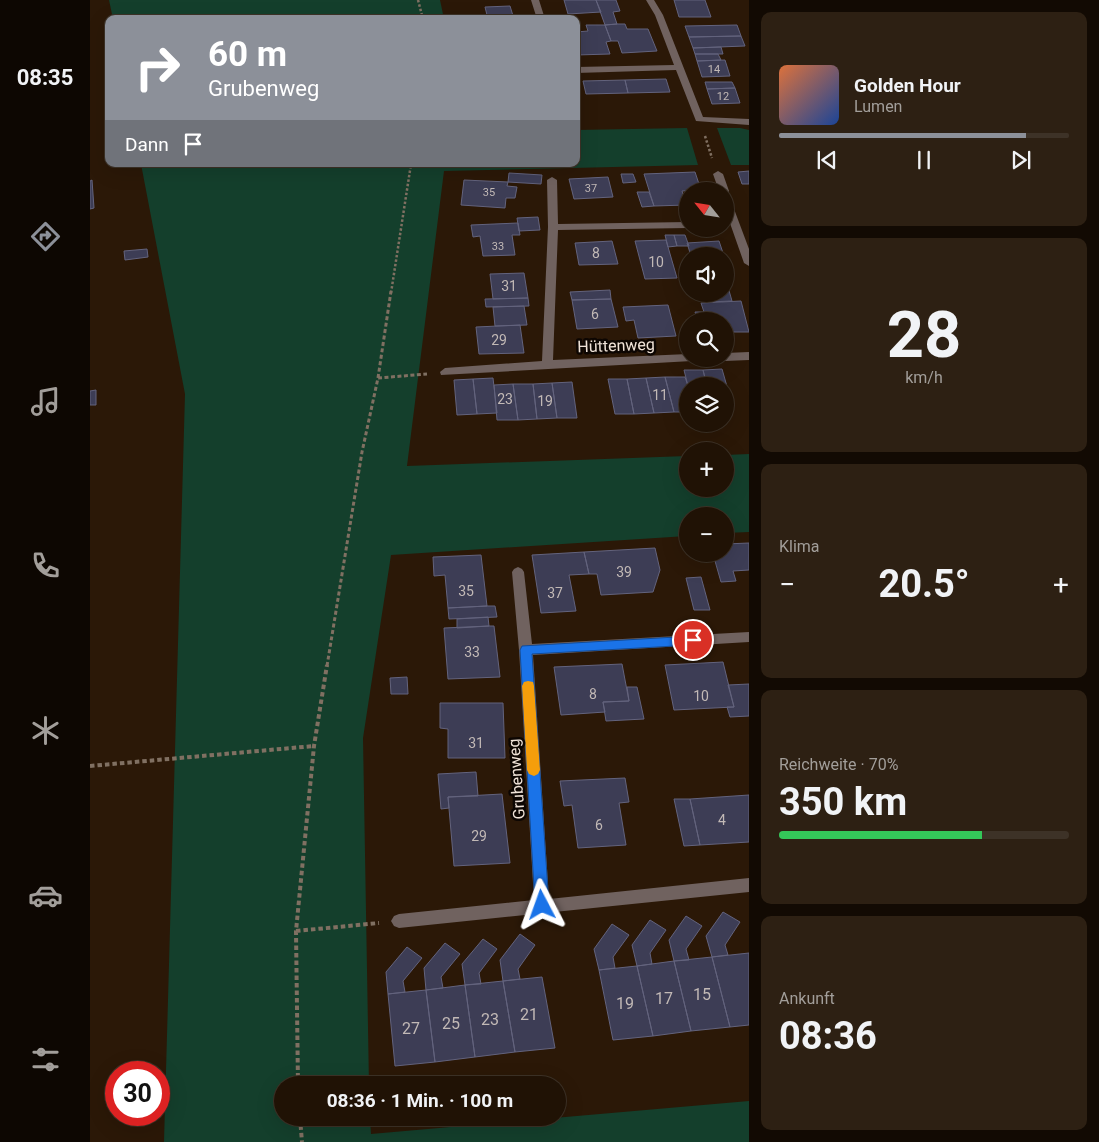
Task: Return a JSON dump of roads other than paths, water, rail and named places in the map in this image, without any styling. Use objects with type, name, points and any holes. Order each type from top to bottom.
[{"type":"street","points":[[535,0],[540,15]]},
{"type":"street","points":[[650,0],[659,15],[699,119],[749,122]]},
{"type":"street","points":[[580,70],[679,67]]},
{"type":"street","points":[[718,174],[721,182]]},
{"type":"street","points":[[547,364],[553,226],[552,180]]},
{"type":"street","points":[[553,226],[679,225]]},
{"type":"street","points":[[734,232],[749,263]]},
{"type":"street","points":[[734,357],[749,356]]},
{"type":"street","name":"Hüttenweg","points":[[445,372],[547,364],[679,358]]},
{"type":"street","name":"Grubenweg","points":[[518,572],[526,650],[542,905]]},
{"type":"street","points":[[526,650],[749,637]]},
{"type":"street","points":[[399,921],[749,885]]}]
